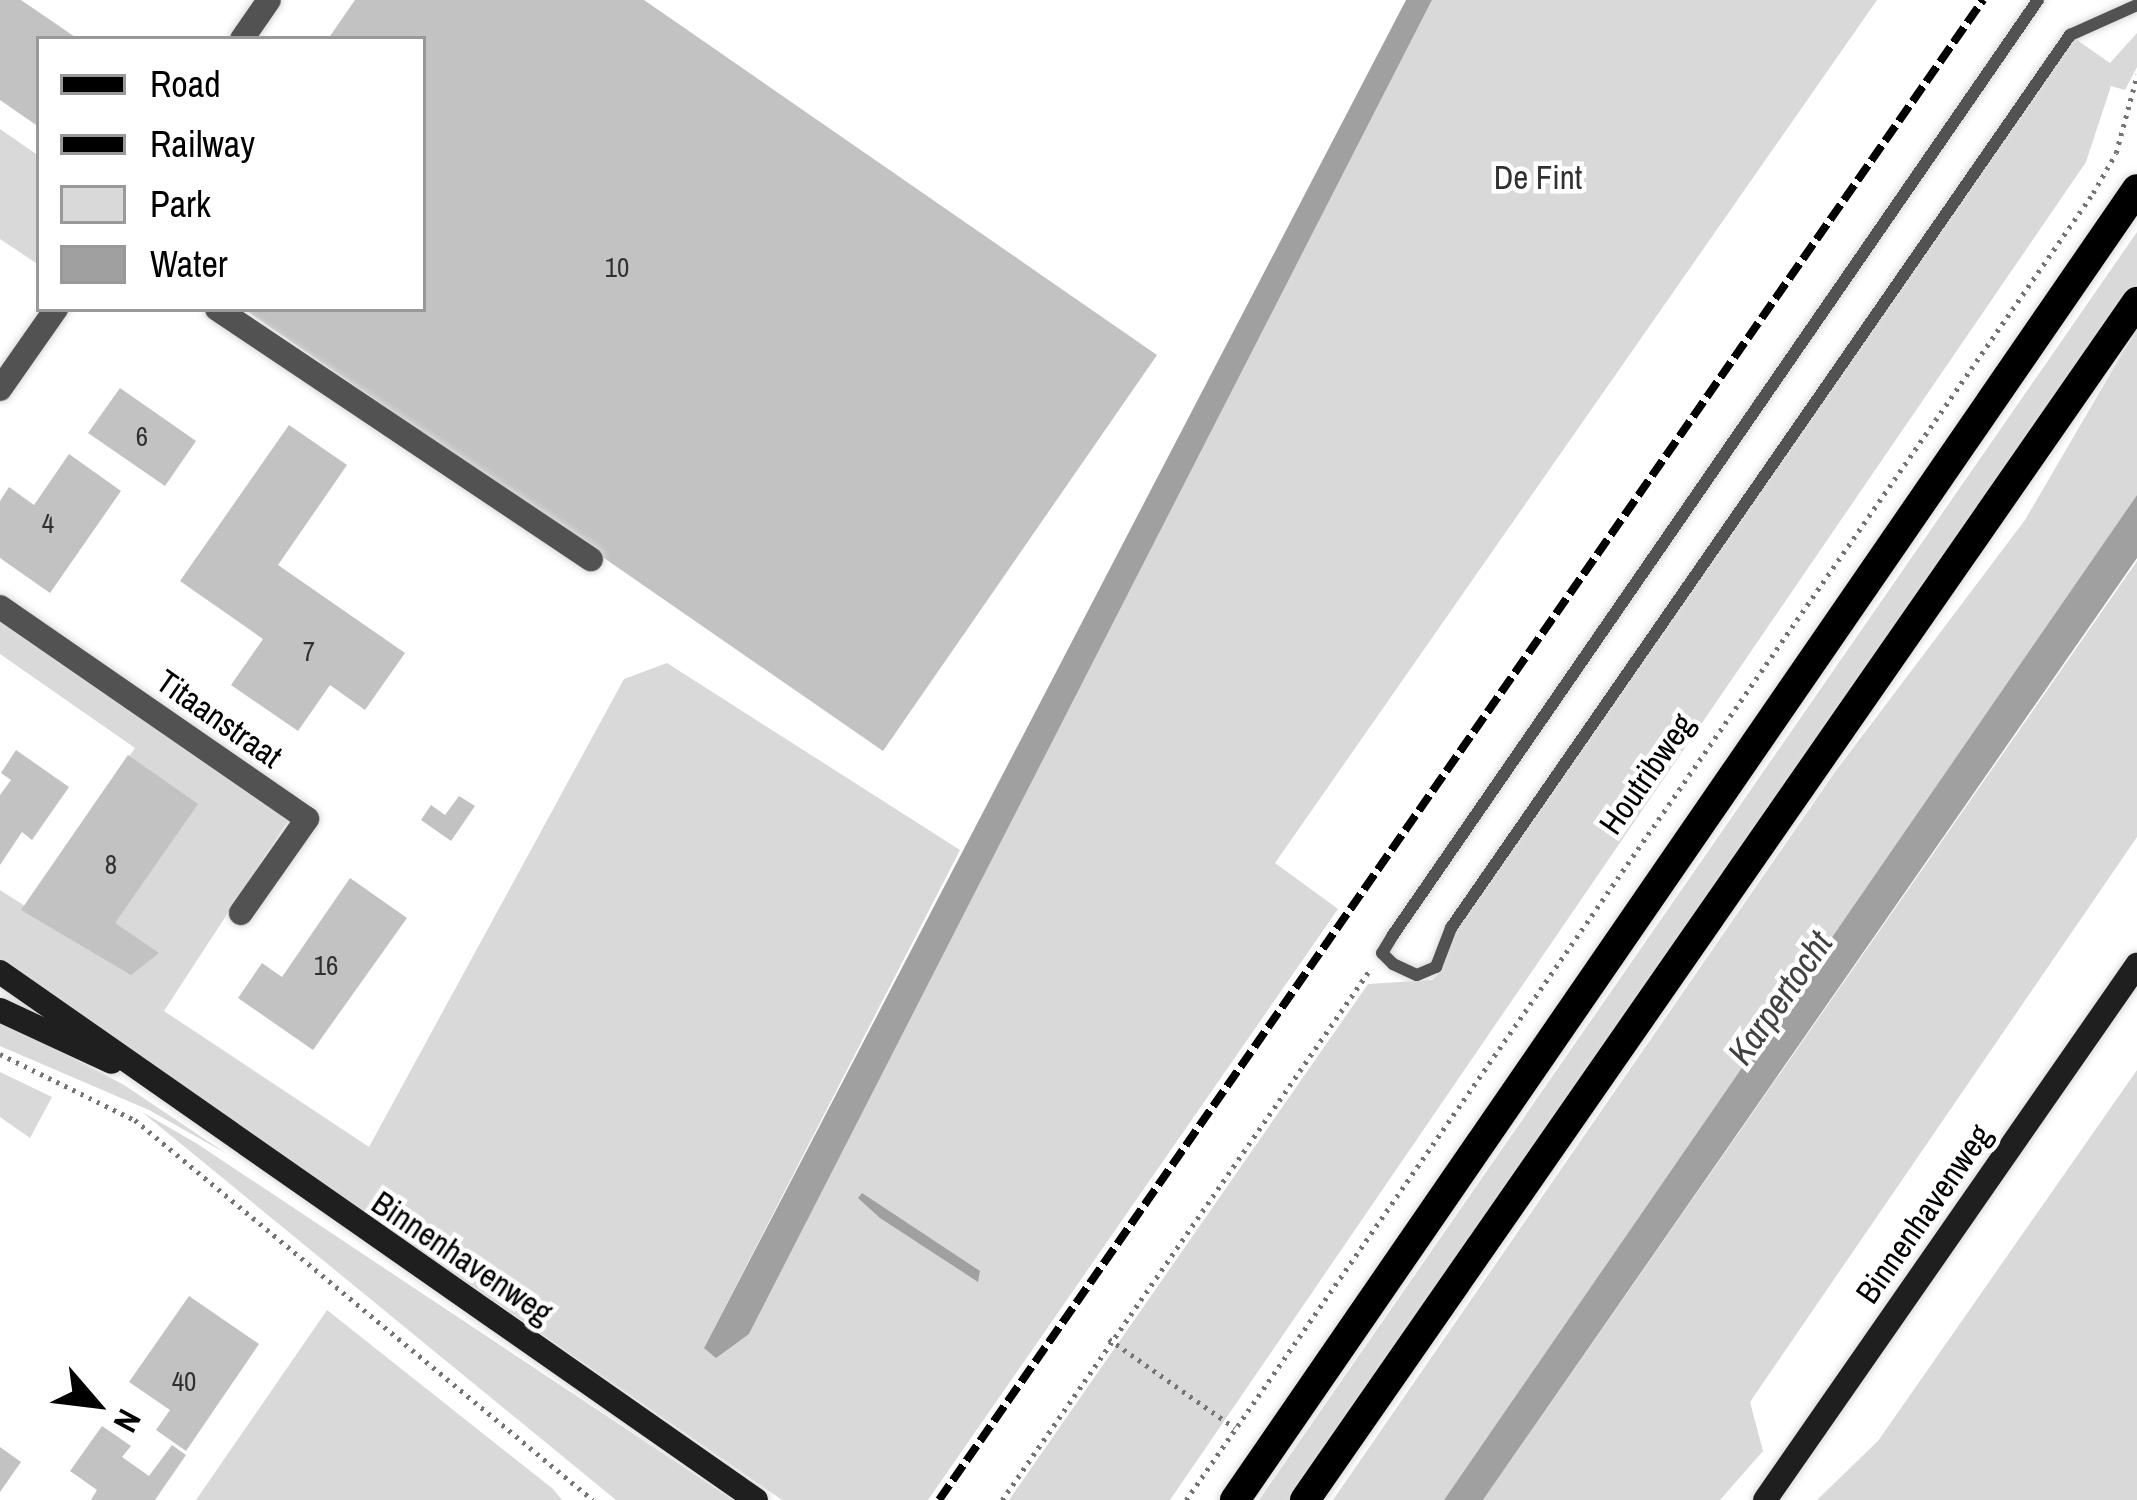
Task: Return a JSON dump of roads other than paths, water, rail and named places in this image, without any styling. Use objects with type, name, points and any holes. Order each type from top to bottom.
[{"type":"main road","points":[[1235,1500],[2089,268],[2137,189]]},
{"type":"main road","points":[[2089,268],[2137,216]]},
{"type":"main road","points":[[1305,1500],[2137,302]]},
{"type":"main road","name":"Binnenhavenweg","points":[[1765,1500],[2137,965]]},
{"type":"main road","name":"Binnenhavenweg","points":[[0,972],[131,1070],[756,1500]]},
{"type":"main road","name":"Binnenhavenweg","points":[[0,1010],[131,1070]]},
{"type":"street","points":[[244,36],[269,0]]},
{"type":"street","points":[[0,389],[54,312]]},
{"type":"street","points":[[221,312],[591,560]]},
{"type":"street","name":"Titaanstraat","points":[[0,607],[307,819],[241,913]]},
{"type":"lane","points":[[2038,0],[1382,953],[1417,975],[1436,967],[1451,928],[2070,35],[2137,5]]},
{"type":"water","points":[[1406,0],[1432,0],[749,1334],[716,1358],[704,1348]]},
{"type":"water","points":[[2137,495],[2137,558],[1483,1500],[1444,1500]]},
{"type":"water","points":[[862,1193],[980,1271],[978,1282],[880,1218],[858,1198]]},
{"type":"railway","points":[[939,1500],[1983,0]]},
{"type":"park label","name":"De Fint","points":[[1538,178]]},
{"type":"water label","name":"Karpertocht","points":[[1780,998]]}]
